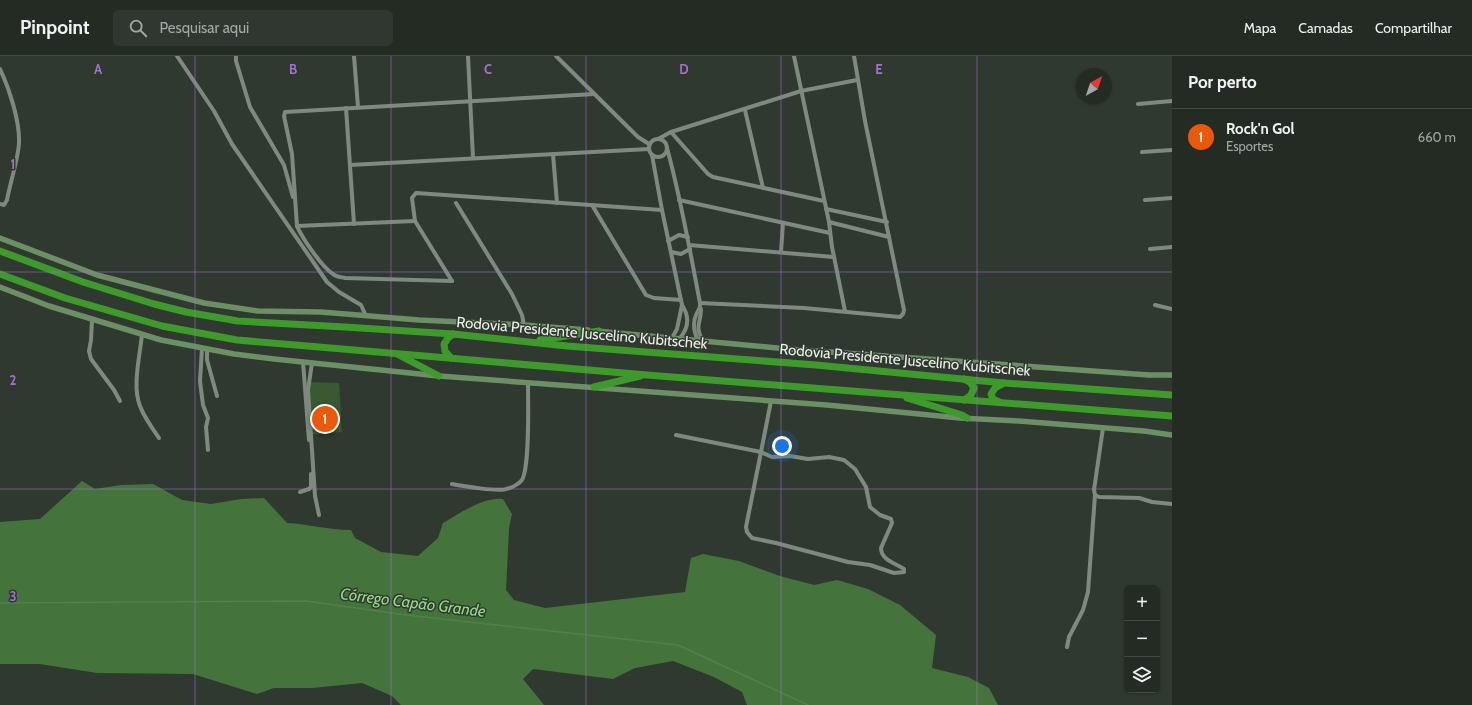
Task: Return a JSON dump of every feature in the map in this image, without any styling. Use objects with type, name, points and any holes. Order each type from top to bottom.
[{"type":"highway","name":"Rodovia Presidente Juscelino Kubitschek","points":[[0,250],[83,282],[154,304],[186,312],[254,323],[453,334],[529,342],[816,365],[1004,383],[1172,395]]},
{"type":"highway","points":[[0,274],[65,298],[162,326],[208,336],[260,342],[394,352],[451,358],[1172,416]]},
{"type":"highway","points":[[529,342],[600,331]]},
{"type":"highway","points":[[451,358],[445,351],[444,344],[453,334]]},
{"type":"highway","points":[[394,352],[439,376]]},
{"type":"highway","points":[[594,387],[647,374]]},
{"type":"highway","points":[[963,379],[970,382],[974,388],[971,395],[964,400]]},
{"type":"highway","points":[[1001,403],[994,399],[991,394],[995,388],[1004,383]]},
{"type":"highway","points":[[898,394],[967,418]]},
{"type":"main road","points":[[0,238],[97,275],[204,303],[258,311],[321,312],[524,325],[840,353],[1172,376]]},
{"type":"main road","points":[[0,287],[49,306],[142,334],[204,349],[234,354],[439,376],[1020,421],[1172,435]]},
{"type":"street","points":[[176,56],[214,111],[232,144],[327,282],[339,292],[362,305],[366,316]]},
{"type":"street","points":[[236,56],[236,61],[250,106],[284,165],[296,205]]},
{"type":"street","points":[[354,56],[358,108]]},
{"type":"street","points":[[468,56],[473,158]]},
{"type":"street","points":[[556,56],[649,147],[652,155],[681,302],[687,315],[688,322],[686,331],[679,339]]},
{"type":"street","points":[[794,56],[829,222],[834,257],[845,311]]},
{"type":"street","points":[[700,305],[845,311],[900,317],[903,314],[904,310],[854,56]]},
{"type":"street","points":[[0,68],[6,81],[19,129],[19,144],[7,200],[4,204],[0,204]]},
{"type":"street","points":[[649,147],[653,140],[671,132],[745,110],[801,91],[858,80]]},
{"type":"street","points":[[594,94],[286,112],[284,116],[292,154],[297,226],[313,252],[334,276],[358,279],[452,281],[415,221],[412,198],[414,194],[418,193],[662,210]]},
{"type":"street","points":[[1138,104],[1172,101]]},
{"type":"street","points":[[346,108],[354,224]]},
{"type":"street","points":[[745,110],[763,188]]},
{"type":"street","points":[[671,132],[710,176],[718,179],[824,201]]},
{"type":"street","points":[[652,155],[657,157],[663,156],[666,151],[666,145],[671,132]]},
{"type":"street","points":[[658,139],[666,145],[674,172],[688,237],[700,305],[698,326],[700,341]]},
{"type":"street","points":[[350,165],[553,154],[649,147]]},
{"type":"street","points":[[1142,152],[1172,150]]},
{"type":"street","points":[[553,154],[557,203]]},
{"type":"street","points":[[1145,200],[1172,198]]},
{"type":"street","points":[[679,200],[830,234]]},
{"type":"street","points":[[456,203],[512,294],[522,315],[524,325]]},
{"type":"street","points":[[592,205],[646,295],[654,298],[681,302]]},
{"type":"street","points":[[826,209],[886,222]]},
{"type":"street","points":[[297,226],[415,221]]},
{"type":"street","points":[[829,222],[889,237]]},
{"type":"street","points":[[781,252],[783,223]]},
{"type":"street","points":[[668,241],[679,235],[688,237]]},
{"type":"street","points":[[671,252],[681,254],[690,247],[781,252],[834,257]]},
{"type":"street","points":[[1150,249],[1172,247]]},
{"type":"street","points":[[672,338],[677,329],[681,302]]},
{"type":"street","points":[[700,305],[694,322],[694,331],[700,341]]},
{"type":"street","points":[[1155,305],[1172,309]]},
{"type":"street","points":[[687,315],[696,316]]},
{"type":"street","points":[[92,319],[89,351],[91,359],[93,364],[114,390],[120,401]]},
{"type":"street","points":[[688,322],[694,322]]},
{"type":"street","points":[[142,334],[136,386],[137,396],[142,410],[159,438]]},
{"type":"street","points":[[204,349],[217,396]]},
{"type":"street","points":[[204,349],[200,381],[202,400],[208,418],[206,428],[208,450]]},
{"type":"street","points":[[300,492],[309,489],[311,482],[302,362]]},
{"type":"street","points":[[312,363],[308,390],[315,496],[319,515]]},
{"type":"street","points":[[452,484],[505,490],[515,486],[522,480],[525,469],[526,455],[528,382]]},
{"type":"street","points":[[676,435],[761,452],[772,457],[790,456],[808,459],[829,456],[844,460],[855,469],[866,487],[870,507],[880,515],[891,519],[892,523],[881,548],[881,552],[885,558],[904,569],[904,572],[894,573],[870,565],[848,562],[776,542],[752,538],[747,532],[746,527],[761,452],[771,401]]},
{"type":"street","points":[[1067,647],[1069,637],[1084,610],[1088,592],[1095,495],[1094,490],[1104,428]]},
{"type":"street","points":[[1095,495],[1099,497],[1139,498],[1152,502],[1172,504]]},
{"type":"green space","points":[[307,382],[339,383],[342,432],[310,435]]},
{"type":"green space","points":[[82,481],[95,489],[121,485],[153,484],[182,500],[211,504],[241,499],[264,498],[287,523],[351,530],[355,538],[381,552],[418,556],[438,538],[443,523],[480,503],[488,500],[503,499],[512,514],[509,528],[506,590],[514,600],[545,608],[685,592],[691,558],[703,554],[739,561],[780,576],[814,585],[837,580],[868,589],[900,605],[936,635],[932,668],[968,677],[989,688],[998,705],[747,705],[742,692],[714,677],[673,661],[635,668],[613,679],[533,669],[523,679],[544,705],[401,705],[392,696],[362,683],[312,688],[274,688],[257,694],[193,674],[97,673],[40,664],[0,664],[0,522],[40,519]]},
{"type":"waterway","name":"Córrego Capão Grande","points":[[0,603],[306,601],[406,615],[678,645],[808,705]]},
{"type":"place","name":"Rock'n Gol","points":[[325,419]]}]
